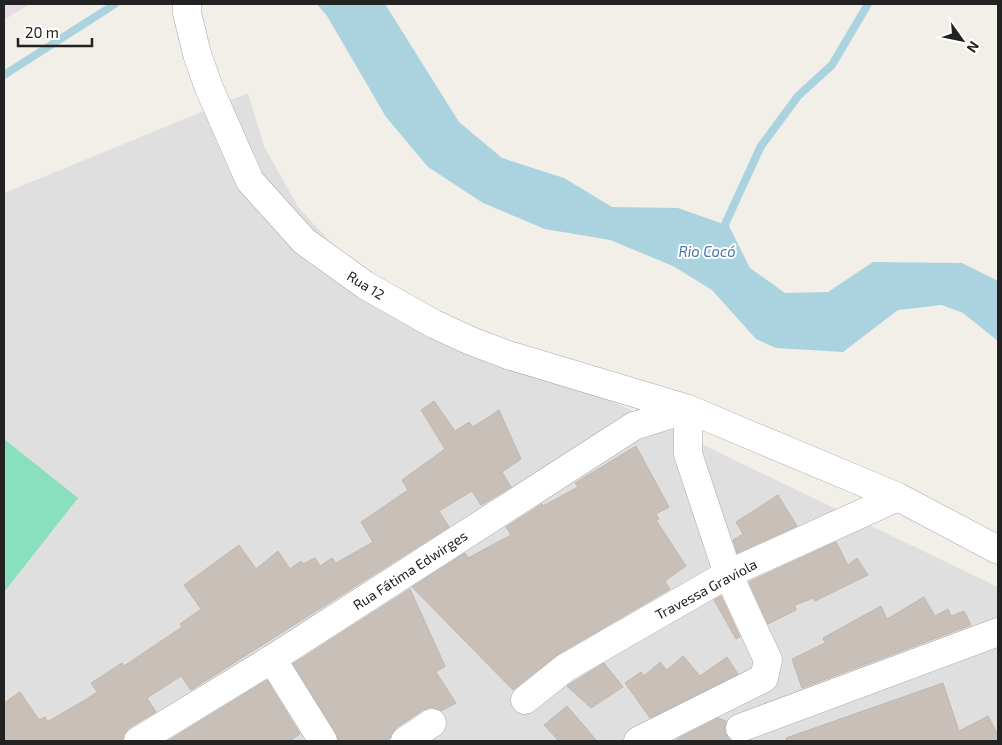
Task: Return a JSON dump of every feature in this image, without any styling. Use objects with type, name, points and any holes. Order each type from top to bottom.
[{"type":"street","name":"Rua 12","points":[[187,4],[187,13],[197,54],[209,88],[250,181],[304,240],[365,285],[434,324],[470,341],[688,409],[898,497],[998,550]]},
{"type":"street","points":[[688,409],[688,454],[728,574],[768,660],[764,678],[767,718]]},
{"type":"street","name":"Rua Fátima Edwirges","points":[[138,741],[272,659],[634,426],[688,409]]},
{"type":"street","name":"Travessa Graviola","points":[[525,700],[565,668],[728,574],[898,497]]},
{"type":"street","points":[[728,696],[743,734],[767,718],[998,632]]},
{"type":"street","points":[[272,659],[323,741]]},
{"type":"street","points":[[638,741],[764,678]]},
{"type":"street","points":[[405,741],[432,723]]},
{"type":"shaded area","points":[[4,4],[30,4],[4,20]]},
{"type":"shaded area","points":[[248,93],[264,146],[298,207],[352,265],[421,309],[998,587],[998,741],[4,741],[4,193]]},
{"type":"green space","points":[[4,439],[78,498],[4,592]]},
{"type":"water","name":"Rio Cocó","points":[[317,4],[385,4],[459,122],[502,158],[564,178],[612,207],[678,208],[729,226],[750,268],[785,293],[828,292],[873,262],[962,263],[998,281],[998,341],[963,313],[942,305],[898,310],[843,352],[776,348],[756,339],[712,290],[673,266],[610,240],[545,229],[483,203],[428,167],[386,117],[327,16]]},
{"type":"building","points":[[434,401],[455,431],[469,422],[473,427],[499,410],[521,459],[502,472],[511,487],[481,505],[472,491],[439,511],[449,527],[191,690],[181,676],[147,698],[156,712],[129,728],[124,734],[122,741],[4,741],[4,703],[20,692],[39,720],[45,717],[47,722],[97,692],[91,683],[122,663],[124,666],[182,627],[180,624],[201,609],[184,585],[239,545],[256,569],[278,551],[290,569],[301,561],[303,564],[315,558],[320,566],[332,558],[336,563],[373,542],[361,522],[408,490],[402,480],[445,449],[421,410]]},
{"type":"building","points":[[636,446],[669,507],[656,514],[659,519],[656,520],[686,566],[665,581],[670,589],[557,655],[513,690],[412,587],[465,553],[468,558],[511,535],[506,527],[542,504],[543,506],[578,487],[575,483]]},
{"type":"building","points":[[778,495],[797,526],[737,553],[733,540],[743,534],[736,522]]},
{"type":"building","points":[[836,542],[848,565],[857,558],[868,575],[815,601],[814,598],[795,605],[796,610],[768,624],[749,582]]},
{"type":"building","points":[[410,589],[445,666],[436,672],[456,703],[441,711],[431,707],[423,710],[396,728],[390,738],[384,741],[338,741],[336,733],[293,664]]},
{"type":"building","points":[[721,596],[740,637],[736,639],[714,600]]},
{"type":"building","points":[[924,597],[935,616],[948,609],[951,616],[964,611],[971,625],[802,688],[792,659],[825,643],[823,638],[881,606],[887,619]]},
{"type":"building","points":[[683,656],[700,676],[727,657],[738,674],[650,718],[625,683],[641,672],[644,676],[660,662],[667,670]]},
{"type":"building","points":[[604,663],[623,687],[591,708],[567,686]]},
{"type":"building","points":[[267,680],[300,734],[290,741],[168,741]]},
{"type":"building","points":[[943,683],[959,731],[988,716],[998,735],[998,741],[787,741],[786,738]]},
{"type":"building","points":[[567,706],[597,741],[559,741],[544,725]]},
{"type":"building","points":[[718,718],[726,721],[725,733],[733,741],[678,741],[677,739]]},
{"type":"waterway","points":[[4,75],[115,4]]},
{"type":"waterway","points":[[721,233],[761,146],[798,96],[832,65],[868,4]]}]
